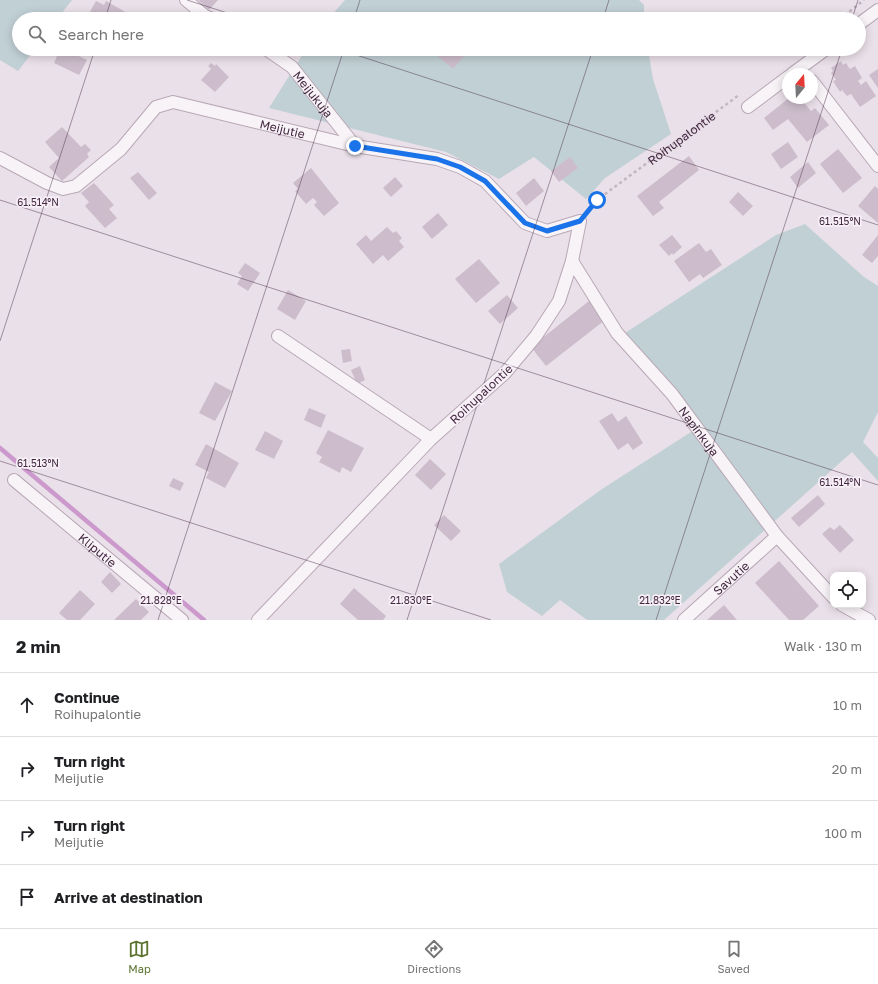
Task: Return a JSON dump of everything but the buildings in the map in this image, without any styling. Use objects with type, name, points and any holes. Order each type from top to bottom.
[{"type":"street","points":[[186,0],[200,12]]},
{"type":"street","points":[[866,19],[878,10]]},
{"type":"street","name":"Meijukuja","points":[[276,56],[292,67],[355,146]]},
{"type":"street","points":[[805,68],[818,56]]},
{"type":"street","points":[[748,107],[782,82]]},
{"type":"street","points":[[818,89],[878,166]]},
{"type":"street","name":"Meijutie","points":[[0,158],[47,183],[63,189],[76,186],[121,149],[156,107],[173,102],[355,146],[437,159],[460,167],[485,181],[525,223],[547,231],[580,221]]},
{"type":"street","name":"Roihupalontie","points":[[258,620],[432,439],[505,373],[536,336],[559,301],[572,261],[580,221]]},
{"type":"street","name":"Napinkuja","points":[[572,261],[617,333],[672,394],[777,536],[830,594]]},
{"type":"street","points":[[278,336],[432,439]]},
{"type":"street","name":"Kliputie","points":[[14,480],[182,620]]},
{"type":"street","name":"Savutie","points":[[684,620],[777,536]]},
{"type":"street","points":[[847,608],[869,620]]},
{"type":"path","points":[[849,12],[864,0]]},
{"type":"path","name":"Roihupalontie","points":[[580,221],[597,200],[745,91]]},
{"type":"shaded area","points":[[0,0],[72,0],[63,12],[12,12],[12,56],[30,56],[18,71],[0,60]]},
{"type":"shaded area","points":[[345,0],[639,0],[644,5],[644,12],[334,12]]},
{"type":"shaded area","points":[[302,56],[649,56],[653,79],[671,134],[605,178],[586,199],[534,157],[499,179],[446,152],[269,108]]},
{"type":"shaded area","points":[[805,224],[864,277],[878,286],[878,412],[863,442],[878,458],[878,481],[852,452],[664,620],[587,620],[560,600],[542,616],[507,592],[499,564],[602,489],[702,425],[625,333],[776,235]]},
{"type":"waterway","points":[[0,448],[204,620]]},
{"type":"route","points":[[355,146],[437,159],[460,167],[485,181],[525,223],[547,231],[580,221],[597,200]]}]
